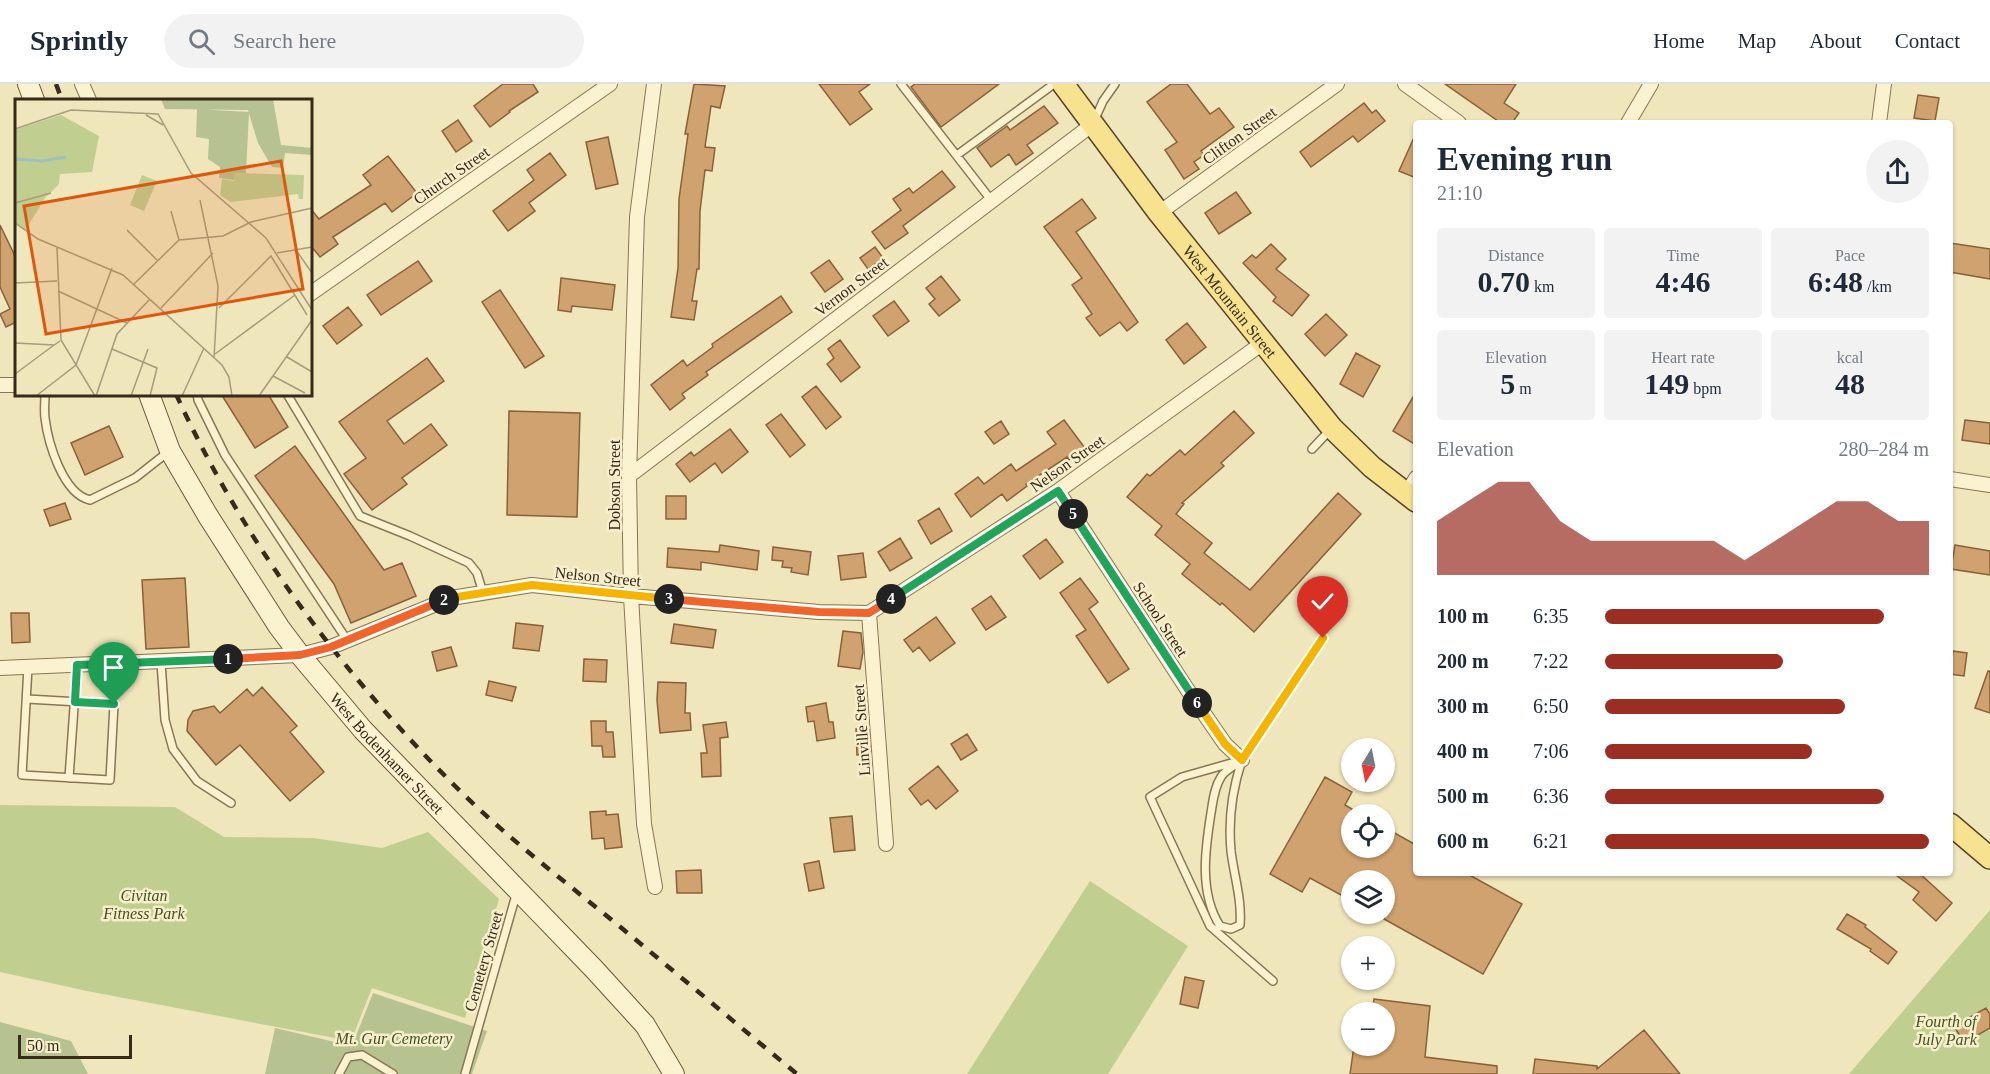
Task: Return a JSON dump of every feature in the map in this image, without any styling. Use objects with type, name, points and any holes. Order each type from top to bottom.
[{"type":"main road","points":[[28,84],[34,99]]},
{"type":"main road","name":"West Mountain Street","points":[[1063,84],[1159,213],[1332,428],[1372,467],[1413,491]]},
{"type":"main road","name":"West Bodenhamer Street","points":[[150,396],[170,451],[208,516],[279,627],[300,655],[363,730],[594,969],[645,1025],[674,1074]]},
{"type":"main road","points":[[1953,827],[1990,858]]},
{"type":"street","points":[[82,84],[88,99]]},
{"type":"street","name":"Church Street","points":[[312,293],[610,84]]},
{"type":"street","name":"Dobson Street","points":[[654,84],[637,217],[629,476],[631,596],[644,824],[655,887]]},
{"type":"street","name":"Clifton Street","points":[[1159,213],[1337,84]]},
{"type":"street","points":[[1405,84],[1455,120]]},
{"type":"street","points":[[1630,120],[1651,84]]},
{"type":"street","points":[[1879,120],[1884,84]]},
{"type":"street","name":"Vernon Street","points":[[629,476],[1093,124]]},
{"type":"street","name":"Nelson Street","points":[[0,668],[300,655],[347,640],[451,598],[532,585],[819,612],[869,613],[1058,491],[1264,342]]},
{"type":"street","points":[[0,384],[15,385]]},
{"type":"street","points":[[1953,479],[1990,485]]},
{"type":"street","name":"School Street","points":[[1058,491],[1187,689],[1225,744],[1242,760]]},
{"type":"street","name":"Linville Street","points":[[869,613],[886,844]]},
{"type":"lane","points":[[901,84],[991,200]]},
{"type":"lane","points":[[957,155],[1054,84]]},
{"type":"lane","points":[[1093,124],[1103,101],[1115,84]]},
{"type":"lane","points":[[45,396],[45,417],[60,470],[71,488],[82,498],[90,500],[135,477],[170,451]]},
{"type":"lane","points":[[198,396],[225,455],[347,640]]},
{"type":"lane","points":[[288,396],[360,516],[470,563],[477,573],[483,592]]},
{"type":"lane","points":[[1312,449],[1332,428]]},
{"type":"lane","points":[[1242,760],[1221,776],[1215,793],[1206,844],[1206,886],[1213,915],[1220,926],[1231,929],[1240,925],[1241,909],[1229,826],[1233,788],[1242,760],[1323,638]]},
{"type":"lane","points":[[161,662],[165,720],[173,749],[197,781],[231,803]]},
{"type":"lane","points":[[69,778],[77,665]]},
{"type":"lane","points":[[27,699],[114,704],[110,780],[22,775],[28,667]]},
{"type":"lane","points":[[1242,760],[1182,777],[1150,797],[1210,926],[1273,981]]},
{"type":"lane","name":"Cemetery Street","points":[[465,1074],[518,891]]},
{"type":"lane","points":[[339,1074],[348,1057],[362,1055],[393,1074]]},
{"type":"green space","name":"Civitan Fitness Park","points":[[0,805],[175,807],[224,837],[313,838],[382,848],[428,832],[499,899],[465,1018],[372,988],[351,1041],[87,991],[0,972]]},
{"type":"green space","points":[[1090,881],[1188,946],[1108,1074],[967,1074]]},
{"type":"green space","name":"Fourth of July Park","points":[[1990,910],[1990,1074],[1849,1074]]},
{"type":"green space","name":"Mt. Gur Cemetery","points":[[373,993],[487,1031],[472,1074],[265,1074],[275,1028],[352,1046]]},
{"type":"green space","points":[[0,1022],[71,1041],[88,1074],[0,1074]]},
{"type":"building","points":[[503,84],[533,84],[538,92],[490,127],[474,106]]},
{"type":"building","points":[[694,84],[725,86],[720,108],[711,106],[705,147],[715,148],[712,171],[705,170],[700,211],[699,269],[697,269],[692,301],[697,301],[694,320],[671,317],[678,268],[679,199],[688,134],[685,134]]},
{"type":"building","points":[[819,84],[870,84],[859,92],[872,109],[850,125]]},
{"type":"building","points":[[915,84],[999,84],[941,127],[911,87]]},
{"type":"building","points":[[1171,84],[1187,84],[1210,114],[1219,108],[1234,127],[1201,151],[1204,155],[1194,162],[1199,169],[1184,179],[1165,150],[1177,142],[1147,102]]},
{"type":"building","points":[[1445,84],[1516,84],[1504,103],[1519,113],[1514,120],[1497,120]]},
{"type":"building","points":[[1918,95],[1939,98],[1935,120],[1914,118]]},
{"type":"building","points":[[1364,103],[1372,113],[1376,110],[1385,121],[1358,142],[1353,136],[1311,167],[1300,152]]},
{"type":"building","points":[[1044,106],[1058,123],[1027,145],[1033,153],[1016,165],[1009,154],[991,167],[977,148],[1007,126],[1010,130]]},
{"type":"building","points":[[458,120],[472,141],[456,152],[442,131]]},
{"type":"building","points":[[608,137],[618,184],[596,189],[586,142]]},
{"type":"building","points":[[1413,140],[1413,177],[1399,171]]},
{"type":"building","points":[[550,153],[566,175],[529,203],[535,211],[508,231],[493,211],[534,180],[527,170]]},
{"type":"building","points":[[388,156],[417,193],[392,212],[385,203],[333,237],[338,244],[320,257],[312,247],[312,210],[319,219],[371,185],[363,175]]},
{"type":"building","points":[[942,171],[955,187],[903,226],[908,233],[885,249],[872,232],[901,210],[893,199],[909,188],[913,193]]},
{"type":"building","points":[[1236,192],[1251,213],[1219,234],[1205,213]]},
{"type":"building","points":[[1082,199],[1096,218],[1076,232],[1138,322],[1127,331],[1120,322],[1100,336],[1086,318],[1092,314],[1072,285],[1082,278],[1044,227]]},
{"type":"building","points":[[0,225],[15,256],[15,322],[6,327],[0,314],[10,309],[0,287]]},
{"type":"building","points":[[1953,243],[1990,249],[1990,279],[1953,273]]},
{"type":"building","points":[[1271,244],[1286,259],[1276,269],[1309,295],[1292,316],[1273,301],[1276,297],[1243,263],[1252,255],[1256,258]]},
{"type":"building","points":[[875,247],[883,258],[868,269],[860,258]]},
{"type":"building","points":[[829,260],[843,279],[825,292],[811,273]]},
{"type":"building","points":[[418,261],[432,281],[381,315],[367,295]]},
{"type":"building","points":[[941,276],[960,300],[939,316],[929,304],[935,299],[926,288]]},
{"type":"building","points":[[561,278],[615,285],[612,310],[572,306],[571,312],[558,310]]},
{"type":"building","points":[[500,290],[544,356],[525,368],[482,302]]},
{"type":"building","points":[[781,296],[792,312],[706,372],[708,375],[682,394],[685,398],[670,410],[651,385],[683,360],[687,366],[713,347],[712,344]]},
{"type":"building","points":[[894,301],[909,321],[888,336],[873,316]]},
{"type":"building","points":[[348,307],[362,325],[337,344],[323,326]]},
{"type":"building","points":[[1326,314],[1347,335],[1325,356],[1305,334]]},
{"type":"building","points":[[1187,323],[1206,347],[1184,364],[1166,340]]},
{"type":"building","points":[[840,340],[860,367],[841,382],[827,364],[834,358],[828,349]]},
{"type":"building","points":[[1356,353],[1380,366],[1363,397],[1340,384]]},
{"type":"building","points":[[427,358],[444,381],[387,421],[404,444],[431,424],[447,445],[402,478],[407,484],[372,510],[344,474],[366,458],[339,422]]},
{"type":"building","points":[[816,386],[841,417],[826,429],[802,397]]},
{"type":"building","points":[[222,396],[269,396],[288,427],[255,448]]},
{"type":"building","points":[[1413,397],[1413,443],[1393,431]]},
{"type":"building","points":[[509,411],[580,413],[577,517],[507,515]]},
{"type":"building","points":[[1234,411],[1254,433],[1221,463],[1224,466],[1182,503],[1184,504],[1176,514],[1212,543],[1204,553],[1250,590],[1338,493],[1361,514],[1254,632],[1222,603],[1220,605],[1182,574],[1190,564],[1155,535],[1162,526],[1127,497],[1147,474],[1150,476],[1180,450],[1185,455]]},
{"type":"building","points":[[781,414],[805,445],[790,457],[766,425]]},
{"type":"building","points":[[1064,420],[1085,448],[1069,460],[1067,457],[1026,484],[1027,486],[1007,501],[1002,494],[971,517],[955,494],[978,477],[984,484],[1011,464],[1016,471],[1056,444],[1047,432]]},
{"type":"building","points":[[1965,420],[1990,423],[1990,444],[1962,440]]},
{"type":"building","points":[[1001,421],[1009,434],[994,444],[985,432]]},
{"type":"building","points":[[109,426],[123,457],[85,475],[71,443]]},
{"type":"building","points":[[730,429],[748,452],[722,473],[715,463],[690,482],[676,464],[691,452],[694,456]]},
{"type":"building","points":[[295,446],[384,570],[402,563],[416,596],[351,623],[334,584],[255,476]]},
{"type":"building","points":[[666,496],[686,496],[686,519],[666,519]]},
{"type":"building","points":[[65,503],[71,519],[50,526],[44,510]]},
{"type":"building","points":[[939,508],[952,531],[931,544],[918,521]]},
{"type":"building","points":[[900,538],[912,558],[890,571],[878,552]]},
{"type":"building","points":[[1046,539],[1063,562],[1040,579],[1023,556]]},
{"type":"building","points":[[720,545],[759,551],[757,570],[701,562],[701,570],[667,567],[668,548],[719,552]]},
{"type":"building","points":[[1955,545],[1990,551],[1990,575],[1953,569]]},
{"type":"building","points":[[773,547],[811,552],[808,575],[791,572],[792,568],[782,567],[783,561],[772,560]]},
{"type":"building","points":[[863,553],[866,577],[841,580],[838,556]]},
{"type":"building","points":[[185,578],[189,647],[146,649],[142,580]]},
{"type":"building","points":[[1080,578],[1098,602],[1089,609],[1129,669],[1108,683],[1076,636],[1086,630],[1060,593]]},
{"type":"building","points":[[991,596],[1006,617],[986,630],[972,609]]},
{"type":"building","points":[[11,613],[29,613],[30,642],[12,643]]},
{"type":"building","points":[[936,617],[955,643],[930,661],[919,647],[913,652],[904,640]]},
{"type":"building","points":[[516,623],[543,626],[539,651],[513,648]]},
{"type":"building","points":[[674,624],[716,630],[713,648],[671,643]]},
{"type":"building","points":[[843,631],[861,633],[863,652],[860,669],[838,666]]},
{"type":"building","points":[[451,647],[457,666],[437,671],[432,652]]},
{"type":"building","points":[[1953,651],[1967,653],[1964,676],[1953,674]]},
{"type":"building","points":[[584,659],[607,660],[606,682],[583,681]]},
{"type":"building","points":[[1988,671],[1990,671],[1990,713],[1975,708]]},
{"type":"building","points":[[489,681],[516,687],[512,701],[486,695]]},
{"type":"building","points":[[658,682],[686,683],[685,713],[690,713],[691,730],[660,733]]},
{"type":"building","points":[[262,687],[297,726],[290,732],[324,772],[290,801],[240,745],[216,765],[187,731],[188,720],[193,711],[214,706],[220,713],[247,689],[253,696]]},
{"type":"building","points":[[826,703],[829,722],[833,722],[835,738],[817,741],[814,721],[808,722],[806,707]]},
{"type":"building","points":[[591,721],[606,721],[606,732],[613,732],[615,757],[603,757],[602,746],[592,746]]},
{"type":"building","points":[[726,722],[728,737],[720,738],[721,776],[702,777],[701,753],[707,753],[703,725]]},
{"type":"building","points":[[856,729],[869,729],[870,754],[857,755]]},
{"type":"building","points":[[967,734],[977,750],[961,760],[951,744]]},
{"type":"building","points":[[938,766],[958,791],[936,809],[928,800],[921,805],[909,789]]},
{"type":"building","points":[[1325,777],[1341,786],[1341,792],[1352,792],[1346,804],[1341,804],[1341,858],[1395,858],[1395,833],[1413,843],[1413,876],[1471,876],[1522,904],[1483,974],[1393,924],[1395,924],[1395,870],[1341,870],[1341,895],[1310,878],[1302,892],[1270,874]]},
{"type":"building","points":[[606,811],[606,815],[618,814],[622,847],[605,849],[604,838],[592,839],[590,812]]},
{"type":"building","points":[[852,816],[855,850],[834,852],[830,818]]},
{"type":"building","points":[[819,861],[824,888],[809,891],[804,864]]},
{"type":"building","points":[[701,870],[702,893],[677,893],[676,871]]},
{"type":"building","points":[[1897,876],[1922,876],[1952,903],[1936,921],[1913,900],[1919,892]]},
{"type":"building","points":[[1847,914],[1866,925],[1865,927],[1897,952],[1888,964],[1870,951],[1871,949],[1837,929]]},
{"type":"building","points":[[1185,977],[1204,981],[1198,1008],[1180,1004]]},
{"type":"building","points":[[1374,999],[1430,1006],[1425,1057],[1497,1066],[1497,1074],[1350,1074],[1353,1056],[1395,1056],[1395,1002],[1374,1002]]},
{"type":"building","points":[[1986,1008],[1990,1015],[1990,1028],[1964,1043],[1954,1026]]},
{"type":"building","points":[[1644,1030],[1680,1074],[1533,1074],[1535,1059],[1597,1066],[1597,1069]]},
{"type":"railway","points":[[56,84],[62,99]]},
{"type":"railway","points":[[177,396],[232,501],[297,602],[372,696],[412,741],[474,805],[516,842],[797,1074]]},
{"type":"route","points":[[114,704],[75,702],[77,665],[300,655],[331,647],[451,598],[532,585],[819,612],[869,613],[1058,491],[1187,689],[1225,744],[1242,760],[1323,638]]}]
